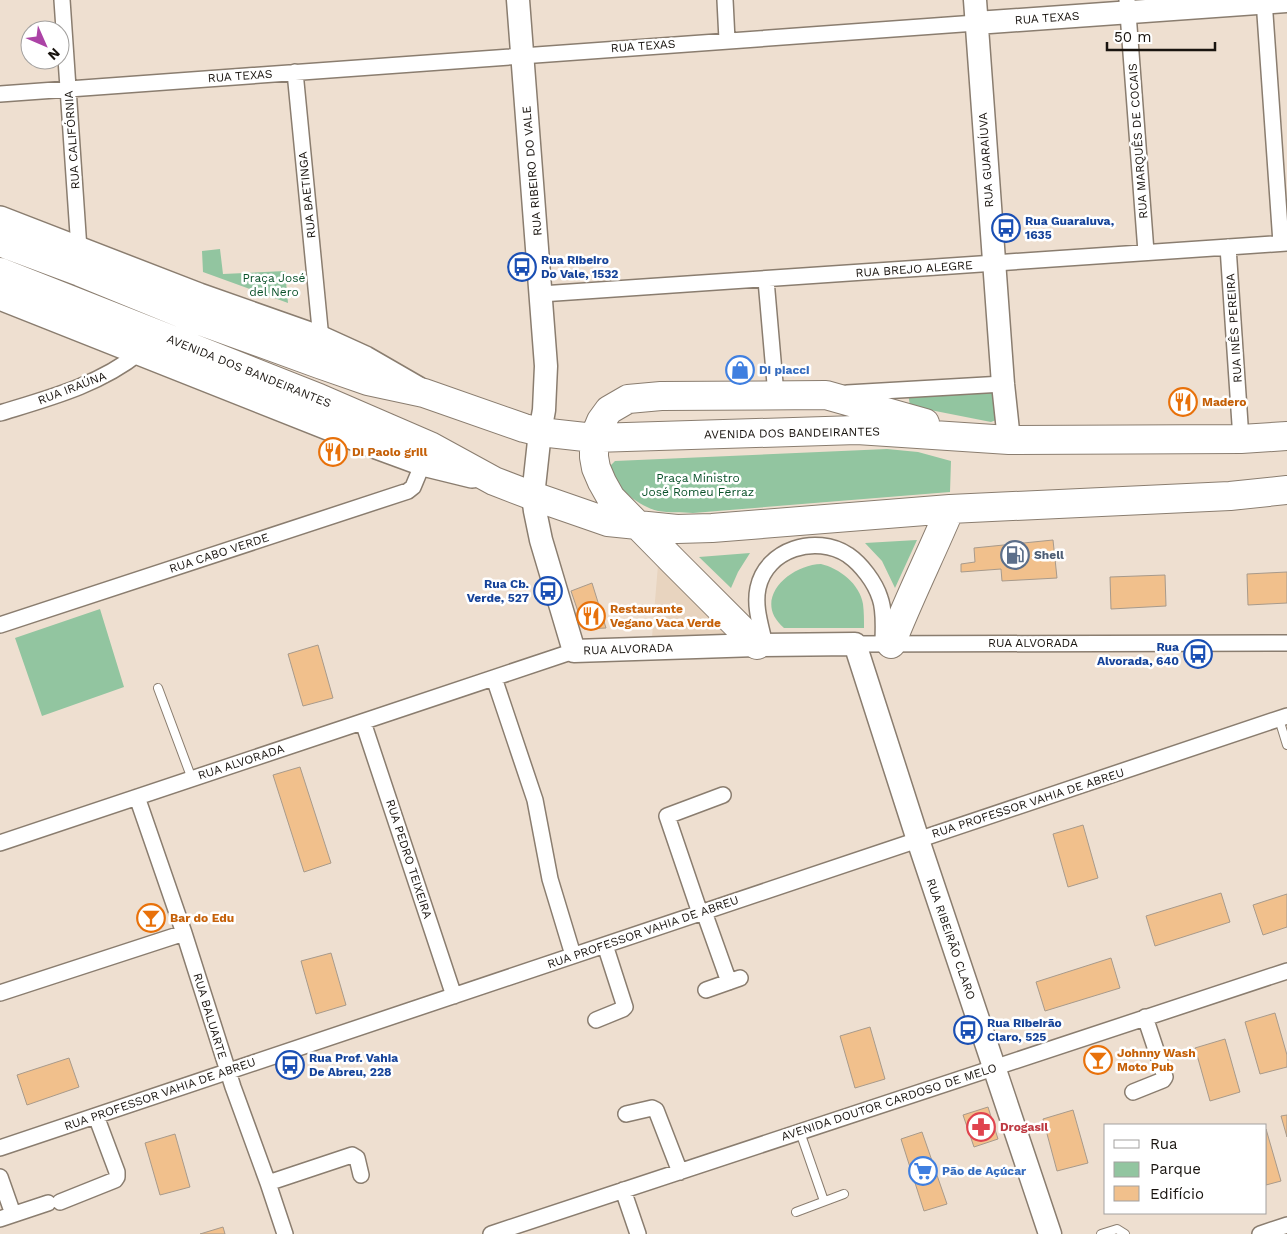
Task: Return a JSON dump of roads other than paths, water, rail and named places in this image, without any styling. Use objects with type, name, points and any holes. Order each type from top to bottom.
[{"type":"highway","name":"AVENIDA DOS BANDEIRANTES","points":[[0,242],[195,319],[318,364],[368,381],[424,393],[540,432],[594,438],[857,430],[1009,440],[1241,439],[1287,436]]},
{"type":"highway","name":"AVENIDA DOS BANDEIRANTES","points":[[0,272],[319,398],[430,446],[494,480],[608,522],[677,529],[712,528],[950,509],[1230,496],[1287,490]]},
{"type":"highway","points":[[761,645],[611,498],[596,468],[594,457],[594,438],[601,421],[609,410],[628,399],[661,396],[826,395],[974,437]]},
{"type":"highway","points":[[887,644],[930,557],[950,509]]},
{"type":"main road","name":"AVENIDA DOS BANDEIRANTES","points":[[0,219],[199,296],[316,331],[424,393]]},
{"type":"main road","name":"AVENIDA DOS BANDEIRANTES","points":[[0,296],[363,441],[423,463],[494,480]]},
{"type":"street","name":"RUA CALIFÓRNIA","points":[[62,0],[79,249]]},
{"type":"street","name":"RUA RIBEIRO DO VALE","points":[[518,0],[546,366],[544,410],[540,432]]},
{"type":"street","points":[[725,0],[727,40]]},
{"type":"street","name":"RUA GUARAÍUVA","points":[[975,0],[1002,384],[1009,440]]},
{"type":"street","points":[[1264,1],[1284,243]]},
{"type":"street","name":"RUA TEXAS","points":[[0,94],[976,23],[1128,6],[1287,1]]},
{"type":"street","name":"RUA MARQUÊS DE COCAIS","points":[[1128,6],[1146,252]]},
{"type":"street","name":"RUA BAETINGA","points":[[295,72],[316,331]]},
{"type":"street","name":"RUA BREJO ALEGRE","points":[[541,294],[1284,243]]},
{"type":"street","name":"RUA INÊS PEREIRA","points":[[1228,247],[1241,439]]},
{"type":"street","points":[[766,280],[776,395]]},
{"type":"street","name":"RUA IRAÚNA","points":[[0,414],[76,389],[104,377],[124,366],[139,353]]},
{"type":"street","points":[[826,395],[1002,384]]},
{"type":"street","points":[[540,432],[534,496],[536,523],[574,651]]},
{"type":"street","name":"RUA CABO VERDE","points":[[0,625],[408,491],[413,487],[423,463]]},
{"type":"street","points":[[761,645],[756,604],[758,588],[764,570],[789,550],[816,545],[848,555],[863,569],[880,597],[887,644]]},
{"type":"street","name":"RUA ALVORADA","points":[[0,843],[574,651],[761,645],[1287,643]]},
{"type":"street","name":"RUA RIBEIRÃO CLARO","points":[[855,644],[918,840],[1050,1234]]},
{"type":"street","points":[[494,678],[535,800],[550,879],[573,956]]},
{"type":"street","name":"RUA PROFESSOR VAHIA DE ABREU","points":[[0,1148],[1283,717]]},
{"type":"street","name":"RUA PEDRO TEIXEIRA","points":[[363,722],[454,996]]},
{"type":"street","points":[[706,990],[735,980],[702,912],[667,816],[723,795]]},
{"type":"street","name":"RUA BALUARTE","points":[[137,797],[184,932],[228,1072],[285,1234]]},
{"type":"street","points":[[0,993],[184,932]]},
{"type":"street","points":[[596,1020],[624,1010],[625,1007],[604,945]]},
{"type":"street","name":"AVENIDA DOUTOR CARDOSO DE MELO","points":[[498,1233],[1287,970]]},
{"type":"street","points":[[1133,1092],[1163,1080],[1165,1077],[1145,1017]]},
{"type":"street","points":[[626,1114],[652,1108],[656,1110],[680,1172]]},
{"type":"street","points":[[0,1177],[6,1216],[54,1203],[115,1180],[117,1172],[96,1116]]},
{"type":"street","points":[[268,1183],[352,1155],[357,1158],[361,1175]]},
{"type":"street","points":[[623,1190],[638,1234]]},
{"type":"street","points":[[1260,1234],[1287,1226]]},
{"type":"lane","points":[[158,688],[192,779]]},
{"type":"lane","points":[[1283,717],[1287,745]]},
{"type":"lane","points":[[800,1132],[824,1201]]},
{"type":"lane","points":[[796,1212],[844,1194]]},
{"type":"lane","points":[[1101,1234],[1117,1229],[1125,1234]]},
{"type":"place","name":"Rua Guaraiuva, 1635","points":[[1006,228]]},
{"type":"place","name":"Rua Ribeiro Do Vale, 1532","points":[[522,267]]},
{"type":"place","name":"Di piacci","points":[[740,370]]},
{"type":"place","name":"Madero","points":[[1183,402]]},
{"type":"place","name":"Di Paolo grill","points":[[333,452]]},
{"type":"place","name":"Shell","points":[[1015,555]]},
{"type":"place","name":"Rua Cb. Verde, 527","points":[[548,591]]},
{"type":"place","name":"Restaurante Vegano Vaca Verde","points":[[591,616]]},
{"type":"place","name":"Rua Alvorada, 640","points":[[1198,654]]},
{"type":"place","name":"Bar do Edu","points":[[151,918]]},
{"type":"place","name":"Rua Ribeirão Claro, 525","points":[[968,1030]]},
{"type":"place","name":"Johnny Wash Moto Pub","points":[[1098,1060]]},
{"type":"place","name":"Rua Prof. Vahia De Abreu, 228","points":[[290,1065]]},
{"type":"place","name":"Drogasil","points":[[981,1127]]},
{"type":"place","name":"Pão de Açúcar","points":[[923,1171]]},
{"type":"park label","name":"Praça José del Nero","points":[[274,285]]},
{"type":"park label","name":"Praça Ministro José Romeu Ferraz","points":[[698,485]]}]
